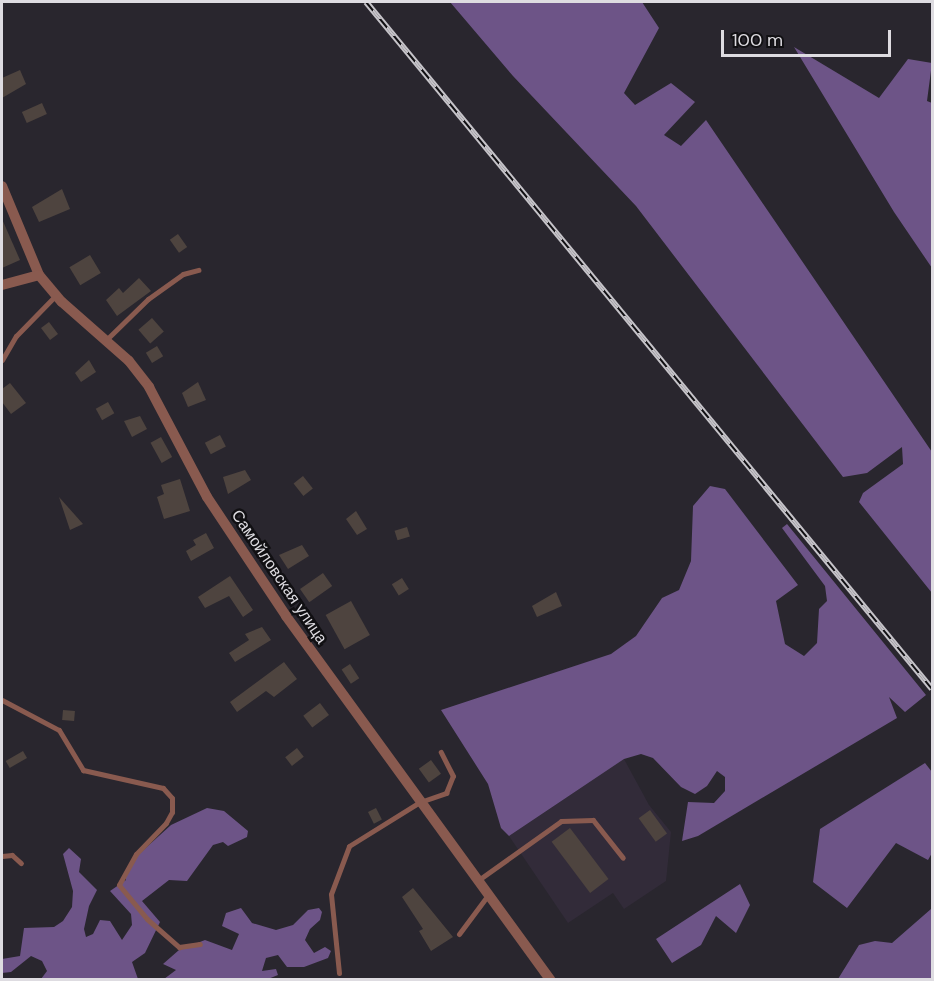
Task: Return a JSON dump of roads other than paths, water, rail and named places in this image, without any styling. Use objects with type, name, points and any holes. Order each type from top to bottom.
[{"type":"street","name":"Самойловская улица","points":[[2,186],[39,275],[56,295],[106,340],[149,387],[207,497],[286,616],[550,980]]},
{"type":"street","points":[[2,285],[39,275]]},
{"type":"lane","points":[[106,340],[148,299],[183,274],[198,270]]},
{"type":"lane","points":[[2,360],[15,336],[56,295]]},
{"type":"lane","points":[[2,699],[59,730],[83,770],[163,788],[172,798],[172,812],[166,824],[136,854],[119,885],[147,920],[179,946],[200,944]]},
{"type":"lane","points":[[339,973],[331,894],[349,846],[420,802],[446,793],[453,776],[441,752]]},
{"type":"lane","points":[[477,881],[561,821],[592,820],[623,858]]},
{"type":"lane","points":[[2,856],[12,855],[21,863]]},
{"type":"lane","points":[[459,934],[488,895]]},
{"type":"railway","points":[[366,2],[932,689]]}]
